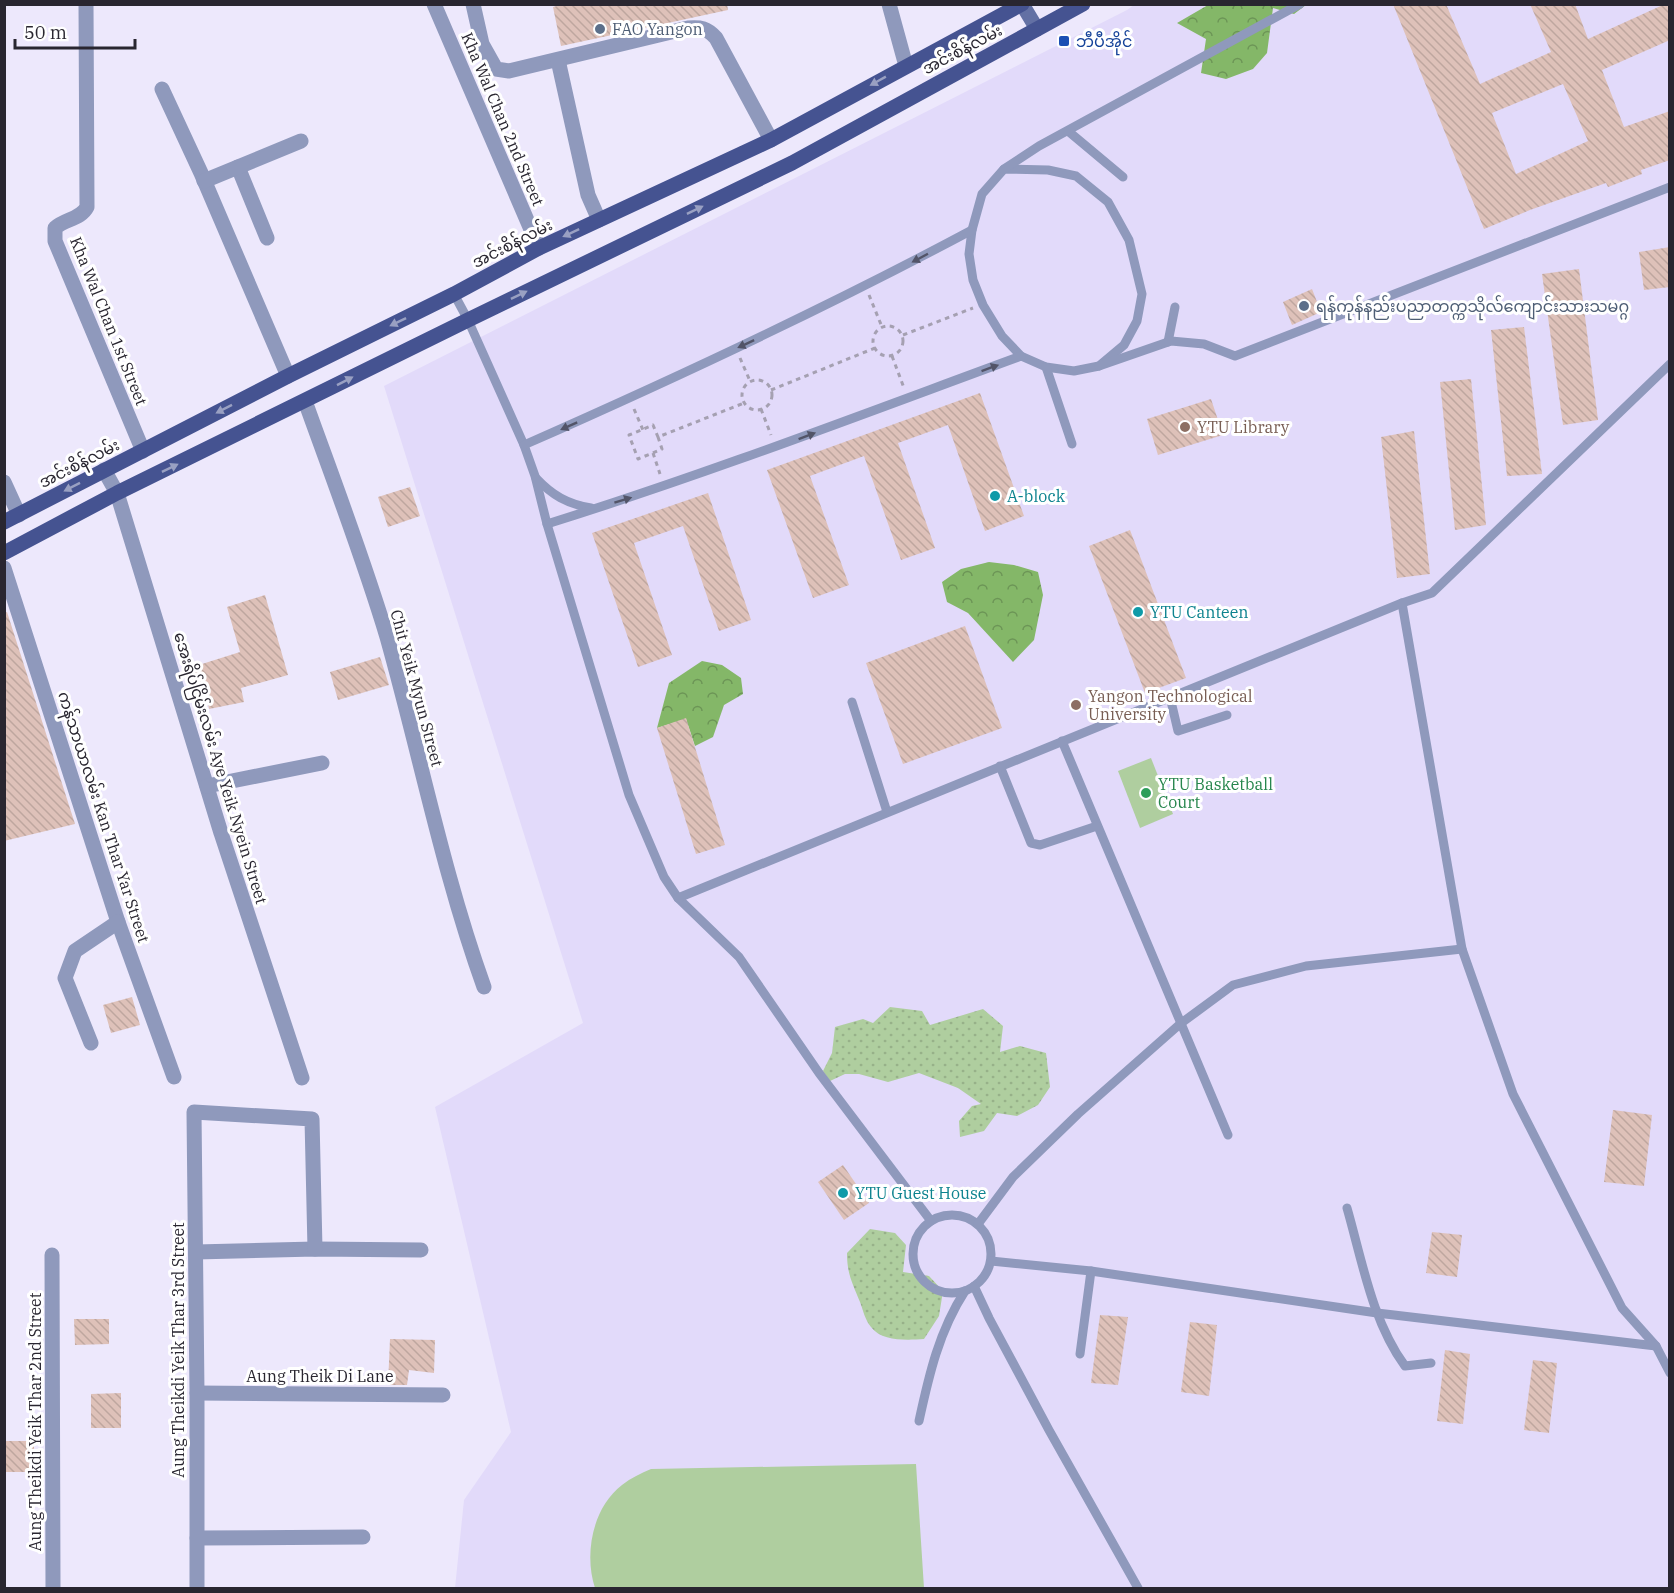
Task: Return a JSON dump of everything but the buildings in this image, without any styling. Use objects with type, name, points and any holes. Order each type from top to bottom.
[{"type":"main road","name":"အင်းစိန်လမ်း","points":[[4,553],[117,494],[468,320],[792,163],[1083,4]]},
{"type":"main road","name":"အင်းစိန်လမ်း","points":[[4,522],[288,376],[454,294],[539,248],[771,140],[1022,5]]},
{"type":"main road","points":[[1022,5],[1037,29]]},
{"type":"street","name":"Kha Wal Chan 1st Street","points":[[86,4],[87,207],[84,213],[55,228],[55,241],[143,451]]},
{"type":"street","name":"Kha Wal Chan 2nd Street","points":[[434,4],[539,248]]},
{"type":"street","points":[[473,4],[482,44],[496,69],[509,71],[688,27],[701,27],[709,30],[716,38],[771,140]]},
{"type":"street","points":[[889,4],[906,66]]},
{"type":"street","points":[[558,60],[588,195],[599,220]]},
{"type":"street","points":[[162,89],[288,376]]},
{"type":"street","points":[[204,181],[301,141]]},
{"type":"street","points":[[238,167],[267,238]]},
{"type":"street","name":"Chit Yeik Myun Street","points":[[305,401],[387,637],[443,858],[484,987]]},
{"type":"street","name":"အေးရိပ်ငြိမ်းလမ်း Aye Yeik Nyein Street","points":[[104,470],[117,494],[207,786],[302,1078]]},
{"type":"street","points":[[4,482],[19,515]]},
{"type":"street","name":"ကန်သာယာလမ်း Kan Thar Yar Street","points":[[4,568],[118,922],[174,1077]]},
{"type":"street","points":[[207,786],[322,763]]},
{"type":"street","points":[[91,1043],[65,978],[75,951],[118,922]]},
{"type":"street","name":"Aung Theikdi Yeik Thar 3rd Street","points":[[197,1588],[194,1112],[312,1119],[315,1249]]},
{"type":"street","points":[[196,1252],[315,1249],[421,1250]]},
{"type":"street","name":"Aung Theikdi Yeik Thar 2nd Street","points":[[52,1255],[53,1588]]},
{"type":"street","name":"Aung Theik Di Lane","points":[[197,1393],[443,1395]]},
{"type":"street","points":[[197,1538],[363,1537]]},
{"type":"lane","points":[[1300,4],[1039,146],[1004,169],[982,194],[972,230],[969,254],[973,280],[983,305],[1002,336],[1021,357],[1046,367],[1074,371],[1099,366],[1168,342],[1204,344],[1235,356],[1670,187]]},
{"type":"lane","points":[[1068,131],[1123,177]]},
{"type":"lane","points":[[1004,169],[1048,170],[1076,176],[1108,202],[1129,240],[1142,294],[1137,321],[1124,345],[1099,366]]},
{"type":"lane","points":[[524,445],[630,399],[866,287],[972,230]]},
{"type":"lane","points":[[454,294],[524,445],[629,795],[664,877],[678,898],[739,957],[819,1073],[930,1221]]},
{"type":"lane","points":[[1168,342],[1175,307]]},
{"type":"lane","points":[[547,524],[776,448],[1021,357]]},
{"type":"lane","points":[[678,898],[1432,592],[1670,364]]},
{"type":"lane","points":[[1046,367],[1072,444]]},
{"type":"lane","points":[[535,476],[550,493],[573,505],[594,509]]},
{"type":"lane","points":[[1402,603],[1462,949],[1513,1094],[1622,1308],[1656,1346],[1670,1372]]},
{"type":"lane","points":[[1170,697],[1178,731],[1227,715]]},
{"type":"lane","points":[[852,702],[887,812]]},
{"type":"lane","points":[[1062,741],[1227,1135]]},
{"type":"lane","points":[[1000,766],[1031,843],[1040,845],[1097,826]]},
{"type":"lane","points":[[978,1224],[1013,1178],[1078,1114],[1180,1024],[1233,985],[1306,966],[1462,949]]},
{"type":"lane","points":[[1347,1208],[1377,1313],[1392,1349],[1405,1366],[1431,1363]]},
{"type":"lane","points":[[919,1421],[933,1361],[952,1311],[969,1289],[982,1280],[990,1261],[989,1241],[978,1224],[960,1215],[940,1216],[930,1221],[917,1236],[914,1246],[915,1266],[920,1276],[935,1289],[944,1292],[969,1289]]},
{"type":"lane","points":[[990,1261],[1091,1271],[1377,1313],[1656,1346]]},
{"type":"lane","points":[[1080,1354],[1091,1271]]},
{"type":"lane","points":[[969,1289],[989,1318],[1138,1588]]},
{"type":"path","points":[[866,287],[882,327]]},
{"type":"path","points":[[903,335],[983,305]]},
{"type":"path","points":[[892,326],[903,335],[901,350],[892,356],[882,355],[875,348],[873,338],[878,329],[882,327],[892,326]]},
{"type":"path","points":[[736,348],[750,381]]},
{"type":"path","points":[[771,390],[875,348]]},
{"type":"path","points":[[892,356],[908,398]]},
{"type":"path","points":[[750,381],[765,382],[771,390],[769,403],[761,409],[752,409],[744,403],[743,388],[750,381]]},
{"type":"path","points":[[630,399],[643,430]]},
{"type":"path","points":[[658,437],[744,403]]},
{"type":"path","points":[[761,409],[776,448]]},
{"type":"path","points":[[653,425],[658,437],[662,449],[639,459],[629,435],[653,425]]},
{"type":"path","points":[[653,453],[664,487]]},
{"type":"shaded area","name":"Yangon Technological University","points":[[1134,5],[1669,5],[1669,1588],[455,1588],[464,1500],[511,1432],[435,1107],[583,1023],[384,386]]},
{"type":"green space","points":[[1208,5],[1306,5],[1294,14],[1273,8],[1267,53],[1253,69],[1226,79],[1201,73],[1206,39],[1177,23]]},
{"type":"green space","points":[[989,562],[1014,565],[1038,572],[1043,595],[1034,640],[1013,662],[968,613],[947,602],[942,582],[961,569]]},
{"type":"green space","points":[[702,661],[722,665],[741,678],[743,694],[724,705],[713,737],[695,746],[686,719],[657,728],[669,683]]},
{"type":"green space","name":"YTU Basketball Court","points":[[1151,758],[1173,814],[1140,828],[1118,771]]},
{"type":"green space","points":[[890,1007],[922,1011],[930,1025],[983,1009],[1003,1026],[1000,1052],[1020,1046],[1046,1053],[1050,1087],[1038,1105],[1017,1116],[997,1113],[984,1131],[960,1137],[959,1121],[972,1106],[981,1104],[958,1088],[919,1073],[888,1082],[859,1074],[845,1074],[830,1081],[823,1071],[832,1053],[835,1027],[863,1019],[873,1023]]},
{"type":"green space","points":[[870,1229],[895,1233],[906,1245],[903,1272],[929,1276],[943,1291],[939,1316],[924,1339],[888,1338],[876,1332],[867,1321],[850,1278],[847,1253]]},
{"type":"green space","points":[[916,1464],[924,1588],[595,1588],[590,1561],[597,1519],[612,1495],[622,1485],[651,1469]]},
{"type":"place","name":"FAO Yangon","points":[[600,29]]},
{"type":"place","name":"ဘီပီအိုင်","points":[[1064,41]]},
{"type":"place","name":"ရန်ကုန်နည်းပညာတက္ကသိုလ်ကျောင်းသားသမဂ္ဂ","points":[[1304,306]]},
{"type":"place","name":"YTU Library","points":[[1185,427]]},
{"type":"place","name":"A-block","points":[[995,496]]},
{"type":"place","name":"YTU Canteen","points":[[1138,612]]},
{"type":"place","name":"Yangon Technological University","points":[[1076,705]]},
{"type":"place","name":"YTU Basketball Court","points":[[1146,793]]},
{"type":"place","name":"YTU Guest House","points":[[843,1193]]}]
